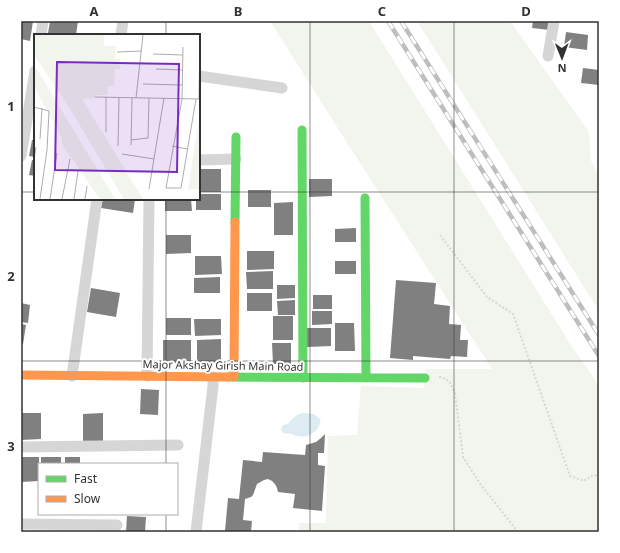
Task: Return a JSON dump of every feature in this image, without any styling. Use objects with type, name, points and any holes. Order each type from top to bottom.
[{"type":"street","points":[[41,34],[43,21]]},
{"type":"street","points":[[121,34],[123,21]]},
{"type":"street","points":[[548,56],[554,21]]},
{"type":"street","points":[[21,156],[23,135],[34,76]]},
{"type":"street","points":[[200,76],[282,88]]},
{"type":"street","points":[[302,130],[303,378]]},
{"type":"street","points":[[234,377],[236,137]]},
{"type":"street","points":[[200,160],[236,159]]},
{"type":"street","points":[[365,198],[366,378]]},
{"type":"street","points":[[72,376],[97,200]]},
{"type":"street","points":[[148,376],[149,200]]},
{"type":"street","name":"Major Akshay Girish Main Road","points":[[21,375],[424,378]]},
{"type":"street","points":[[196,532],[213,377]]},
{"type":"street","points":[[21,447],[178,445]]},
{"type":"street","points":[[21,524],[117,525]]},
{"type":"path","points":[[440,235],[487,297],[513,314],[570,476],[584,481],[593,476],[599,476]]},
{"type":"path","points":[[424,378],[441,377],[449,381],[455,393],[463,456],[481,485],[518,532]]},
{"type":"shaded area","points":[[270,21],[369,21],[572,347],[599,385],[599,532],[299,532],[299,523],[326,523],[328,436],[357,435],[361,386],[424,388],[425,369],[492,369]]},
{"type":"shaded area","points":[[417,21],[510,21],[589,132],[591,161],[599,176],[599,311]]},
{"type":"shaded area","points":[[299,414],[314,414],[320,419],[318,428],[314,432],[310,435],[304,436],[283,433],[281,429],[283,425],[288,424]]},
{"type":"building","points":[[21,21],[33,21],[30,41],[21,39]]},
{"type":"building","points":[[50,21],[78,21],[76,34],[48,33]]},
{"type":"building","points":[[533,21],[551,21],[550,30],[532,28]]},
{"type":"building","points":[[566,32],[588,35],[587,50],[564,47]]},
{"type":"building","points":[[583,68],[599,70],[599,85],[581,83]]},
{"type":"building","points":[[32,140],[34,140],[34,157],[29,156]]},
{"type":"building","points":[[32,160],[34,160],[34,176],[29,175]]},
{"type":"building","points":[[200,169],[221,169],[221,192],[200,192]]},
{"type":"building","points":[[309,179],[332,179],[332,196],[309,197]]},
{"type":"building","points":[[248,190],[271,190],[271,207],[248,207]]},
{"type":"building","points":[[200,194],[221,194],[221,210],[196,210],[196,200],[200,200]]},
{"type":"building","points":[[103,200],[135,200],[133,213],[101,208]]},
{"type":"building","points":[[165,200],[191,200],[192,211],[165,211]]},
{"type":"building","points":[[293,202],[293,235],[274,235],[274,203]]},
{"type":"building","points":[[356,228],[356,242],[335,242],[335,229]]},
{"type":"building","points":[[166,235],[191,235],[191,253],[166,254]]},
{"type":"building","points":[[247,251],[274,251],[274,269],[247,270]]},
{"type":"building","points":[[195,256],[221,256],[222,274],[195,275]]},
{"type":"building","points":[[335,261],[356,261],[356,274],[335,274]]},
{"type":"building","points":[[273,271],[273,289],[247,289],[246,272]]},
{"type":"building","points":[[220,277],[220,293],[194,293],[194,278]]},
{"type":"building","points":[[396,280],[436,283],[434,304],[450,306],[449,324],[461,325],[460,340],[468,340],[467,357],[451,356],[450,359],[413,356],[413,360],[390,358]]},
{"type":"building","points":[[277,285],[295,285],[295,298],[277,299]]},
{"type":"building","points":[[91,288],[120,293],[116,317],[87,312]]},
{"type":"building","points":[[247,293],[272,293],[272,311],[247,311]]},
{"type":"building","points":[[313,295],[332,295],[332,309],[313,309]]},
{"type":"building","points":[[295,300],[295,315],[278,315],[277,301]]},
{"type":"building","points":[[21,303],[30,305],[28,323],[21,322]]},
{"type":"building","points":[[312,311],[332,311],[332,324],[312,325]]},
{"type":"building","points":[[273,316],[293,316],[293,340],[273,340]]},
{"type":"building","points":[[166,318],[191,318],[191,335],[166,335]]},
{"type":"building","points":[[194,319],[221,319],[221,335],[195,336]]},
{"type":"building","points":[[335,323],[354,323],[355,351],[335,351]]},
{"type":"building","points":[[21,324],[26,325],[23,344],[21,343]]},
{"type":"building","points":[[307,328],[331,328],[331,346],[307,347]]},
{"type":"building","points":[[221,339],[221,363],[197,363],[197,340]]},
{"type":"building","points":[[163,340],[191,340],[191,363],[163,363]]},
{"type":"building","points":[[272,343],[291,343],[291,364],[273,364]]},
{"type":"building","points":[[141,389],[159,390],[158,415],[140,414]]},
{"type":"building","points":[[21,413],[41,413],[41,439],[21,440]]},
{"type":"building","points":[[103,413],[103,441],[83,441],[83,414]]},
{"type":"building","points":[[325,434],[324,453],[318,453],[318,465],[325,466],[322,511],[293,508],[295,494],[278,492],[275,484],[268,479],[257,484],[253,495],[245,499],[243,520],[252,521],[251,532],[225,531],[228,498],[239,499],[243,460],[262,462],[263,452],[305,455],[306,445],[316,442]]},
{"type":"building","points":[[21,457],[39,457],[38,481],[21,482]]},
{"type":"building","points":[[41,457],[61,457],[61,463],[41,463]]},
{"type":"building","points":[[65,457],[80,457],[80,463],[65,463]]},
{"type":"building","points":[[127,516],[146,517],[145,532],[126,532]]},
{"type":"railway","points":[[388,21],[599,356]]},
{"type":"railway","points":[[401,21],[599,335]]},
{"type":"traffic: fast","points":[[302,130],[303,378]]},
{"type":"traffic: fast","points":[[235,222],[236,137]]},
{"type":"traffic: fast","points":[[365,198],[366,378]]},
{"type":"traffic: fast","points":[[228,377],[425,378]]},
{"type":"traffic: slow","points":[[234,377],[235,222]]},
{"type":"traffic: slow","points":[[21,375],[228,377]]}]
